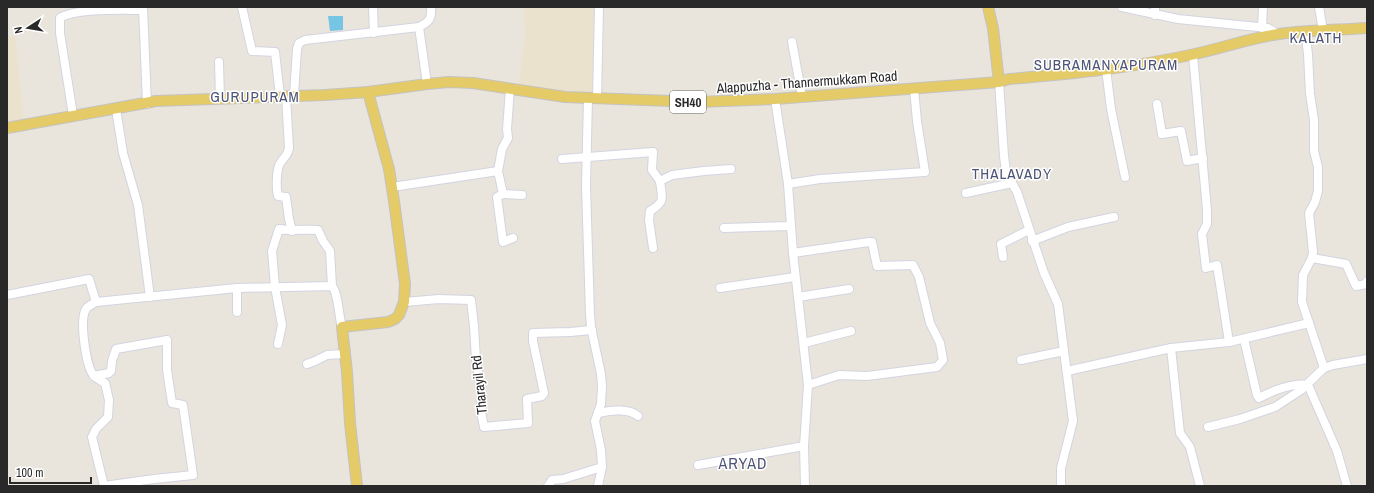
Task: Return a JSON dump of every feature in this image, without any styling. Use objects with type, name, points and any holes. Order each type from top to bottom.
[{"type":"main road","points":[[988,7],[993,28],[999,82]]},
{"type":"main road","name":"Alappuzha - Thannermukkam Road","points":[[7,128],[73,115],[156,102],[368,92],[449,82],[473,83],[565,97],[698,102],[774,99],[914,89],[999,82],[1009,79],[1149,64],[1193,55],[1278,34],[1367,28]]},
{"type":"main road","points":[[355,486],[342,327],[388,322],[395,319],[399,315],[404,302],[405,284],[389,169],[368,92]]},
{"type":"street","points":[[242,7],[252,51],[275,52],[287,96],[289,148],[288,154],[280,163],[276,188],[278,196],[286,197],[288,219],[292,231]]},
{"type":"street","points":[[373,7],[374,33]]},
{"type":"street","points":[[287,96],[297,49],[300,43],[305,40],[419,27],[426,24],[431,19],[431,7]]},
{"type":"street","points":[[598,486],[602,468],[601,450],[595,421],[603,396],[601,374],[592,330],[586,186],[599,7]]},
{"type":"street","points":[[1122,7],[1155,11],[1178,19],[1268,28],[1278,34]]},
{"type":"street","points":[[1262,7],[1262,28]]},
{"type":"street","points":[[1319,7],[1322,31]]},
{"type":"street","points":[[73,115],[60,33],[60,18],[87,9],[143,8],[147,104]]},
{"type":"street","points":[[419,27],[427,84]]},
{"type":"street","points":[[1305,32],[1308,54],[1310,94],[1314,120],[1314,151],[1318,167],[1318,192],[1309,213],[1313,252],[1312,258],[1303,275],[1302,302],[1324,368]]},
{"type":"street","points":[[792,42],[802,96]]},
{"type":"street","points":[[1193,55],[1207,210],[1207,224],[1202,234],[1206,268],[1217,265],[1229,342]]},
{"type":"street","points":[[219,62],[220,99]]},
{"type":"street","points":[[1106,69],[1111,109],[1125,178]]},
{"type":"street","points":[[999,82],[1006,172],[1017,192],[1032,241],[1058,304],[1073,422],[1061,468],[1060,486]]},
{"type":"street","points":[[503,194],[498,171],[502,149],[508,138],[507,124],[510,88]]},
{"type":"street","points":[[788,184],[820,179],[925,172],[917,121],[914,89]]},
{"type":"street","points":[[774,99],[788,184],[792,253],[808,385],[804,446],[805,486]]},
{"type":"street","points":[[1157,104],[1162,134],[1181,131],[1187,161],[1203,158]]},
{"type":"street","points":[[116,109],[122,153],[138,205],[150,297]]},
{"type":"street","points":[[562,159],[653,152],[652,170],[660,181],[662,199],[660,205],[650,211],[649,220],[653,248]]},
{"type":"street","points":[[660,181],[672,175],[704,170],[731,169]]},
{"type":"street","points":[[392,187],[498,171]]},
{"type":"street","points":[[966,193],[1012,184]]},
{"type":"street","points":[[513,238],[503,242],[497,197],[503,194],[522,195]]},
{"type":"street","points":[[1032,241],[1068,227],[1114,217]]},
{"type":"street","points":[[724,228],[791,226]]},
{"type":"street","points":[[278,344],[282,325],[275,287],[272,251],[279,230],[318,230],[330,251],[332,286],[336,294],[342,327]]},
{"type":"street","points":[[1003,257],[1001,244],[1029,230]]},
{"type":"street","points":[[792,253],[872,242],[877,266],[913,265],[919,277],[930,323],[940,343],[943,360],[937,368],[867,376],[839,375],[808,385]]},
{"type":"street","points":[[1312,258],[1346,264],[1356,286],[1366,284],[1367,282]]},
{"type":"street","points":[[720,288],[795,277]]},
{"type":"street","points":[[7,295],[90,279],[96,302]]},
{"type":"street","points":[[94,376],[109,373],[111,371],[112,361],[116,349],[167,340],[167,370],[172,403],[183,405],[193,475],[154,478],[104,486],[92,437],[96,429],[108,417],[109,400],[105,383],[94,376],[86,354],[83,335],[84,313],[86,308],[96,302],[236,288],[332,286]]},
{"type":"street","points":[[236,288],[237,312]]},
{"type":"street","points":[[798,297],[849,289]]},
{"type":"street","name":"Tharayil Rd","points":[[404,302],[439,299],[471,300],[476,360],[482,395],[481,412],[484,426],[528,423],[527,399],[542,396],[544,393],[533,341],[533,333],[592,330]]},
{"type":"street","points":[[1066,371],[1171,348],[1229,342],[1309,323]]},
{"type":"street","points":[[804,343],[851,331]]},
{"type":"street","points":[[1244,339],[1256,395],[1259,398],[1300,383],[1308,385]]},
{"type":"street","points":[[1171,348],[1180,433],[1190,447],[1200,486]]},
{"type":"street","points":[[1021,360],[1064,351]]},
{"type":"street","points":[[307,364],[327,355],[344,354]]},
{"type":"street","points":[[1208,427],[1275,408],[1308,385],[1324,368],[1367,359]]},
{"type":"street","points":[[1308,385],[1337,451],[1346,477],[1347,486]]},
{"type":"street","points":[[598,413],[615,410],[632,411],[638,416]]},
{"type":"street","points":[[698,465],[804,446]]},
{"type":"street","points":[[548,486],[552,480],[563,479],[602,468]]},
{"type":"shaded area","points":[[524,7],[596,7],[595,96],[518,90],[525,36]]},
{"type":"shaded area","points":[[15,35],[24,123],[7,126],[7,37]]},
{"type":"water","points":[[328,16],[343,16],[343,30],[330,31]]},
{"type":"district","name":"KALATH","points":[[1316,37]]},
{"type":"district","name":"SUBRAMANYAPURAM","points":[[1106,64]]},
{"type":"district","name":"GURUPURAM","points":[[255,96]]},
{"type":"district","name":"THALAVADY","points":[[1012,173]]},
{"type":"district","name":"ARYAD","points":[[743,463]]}]
